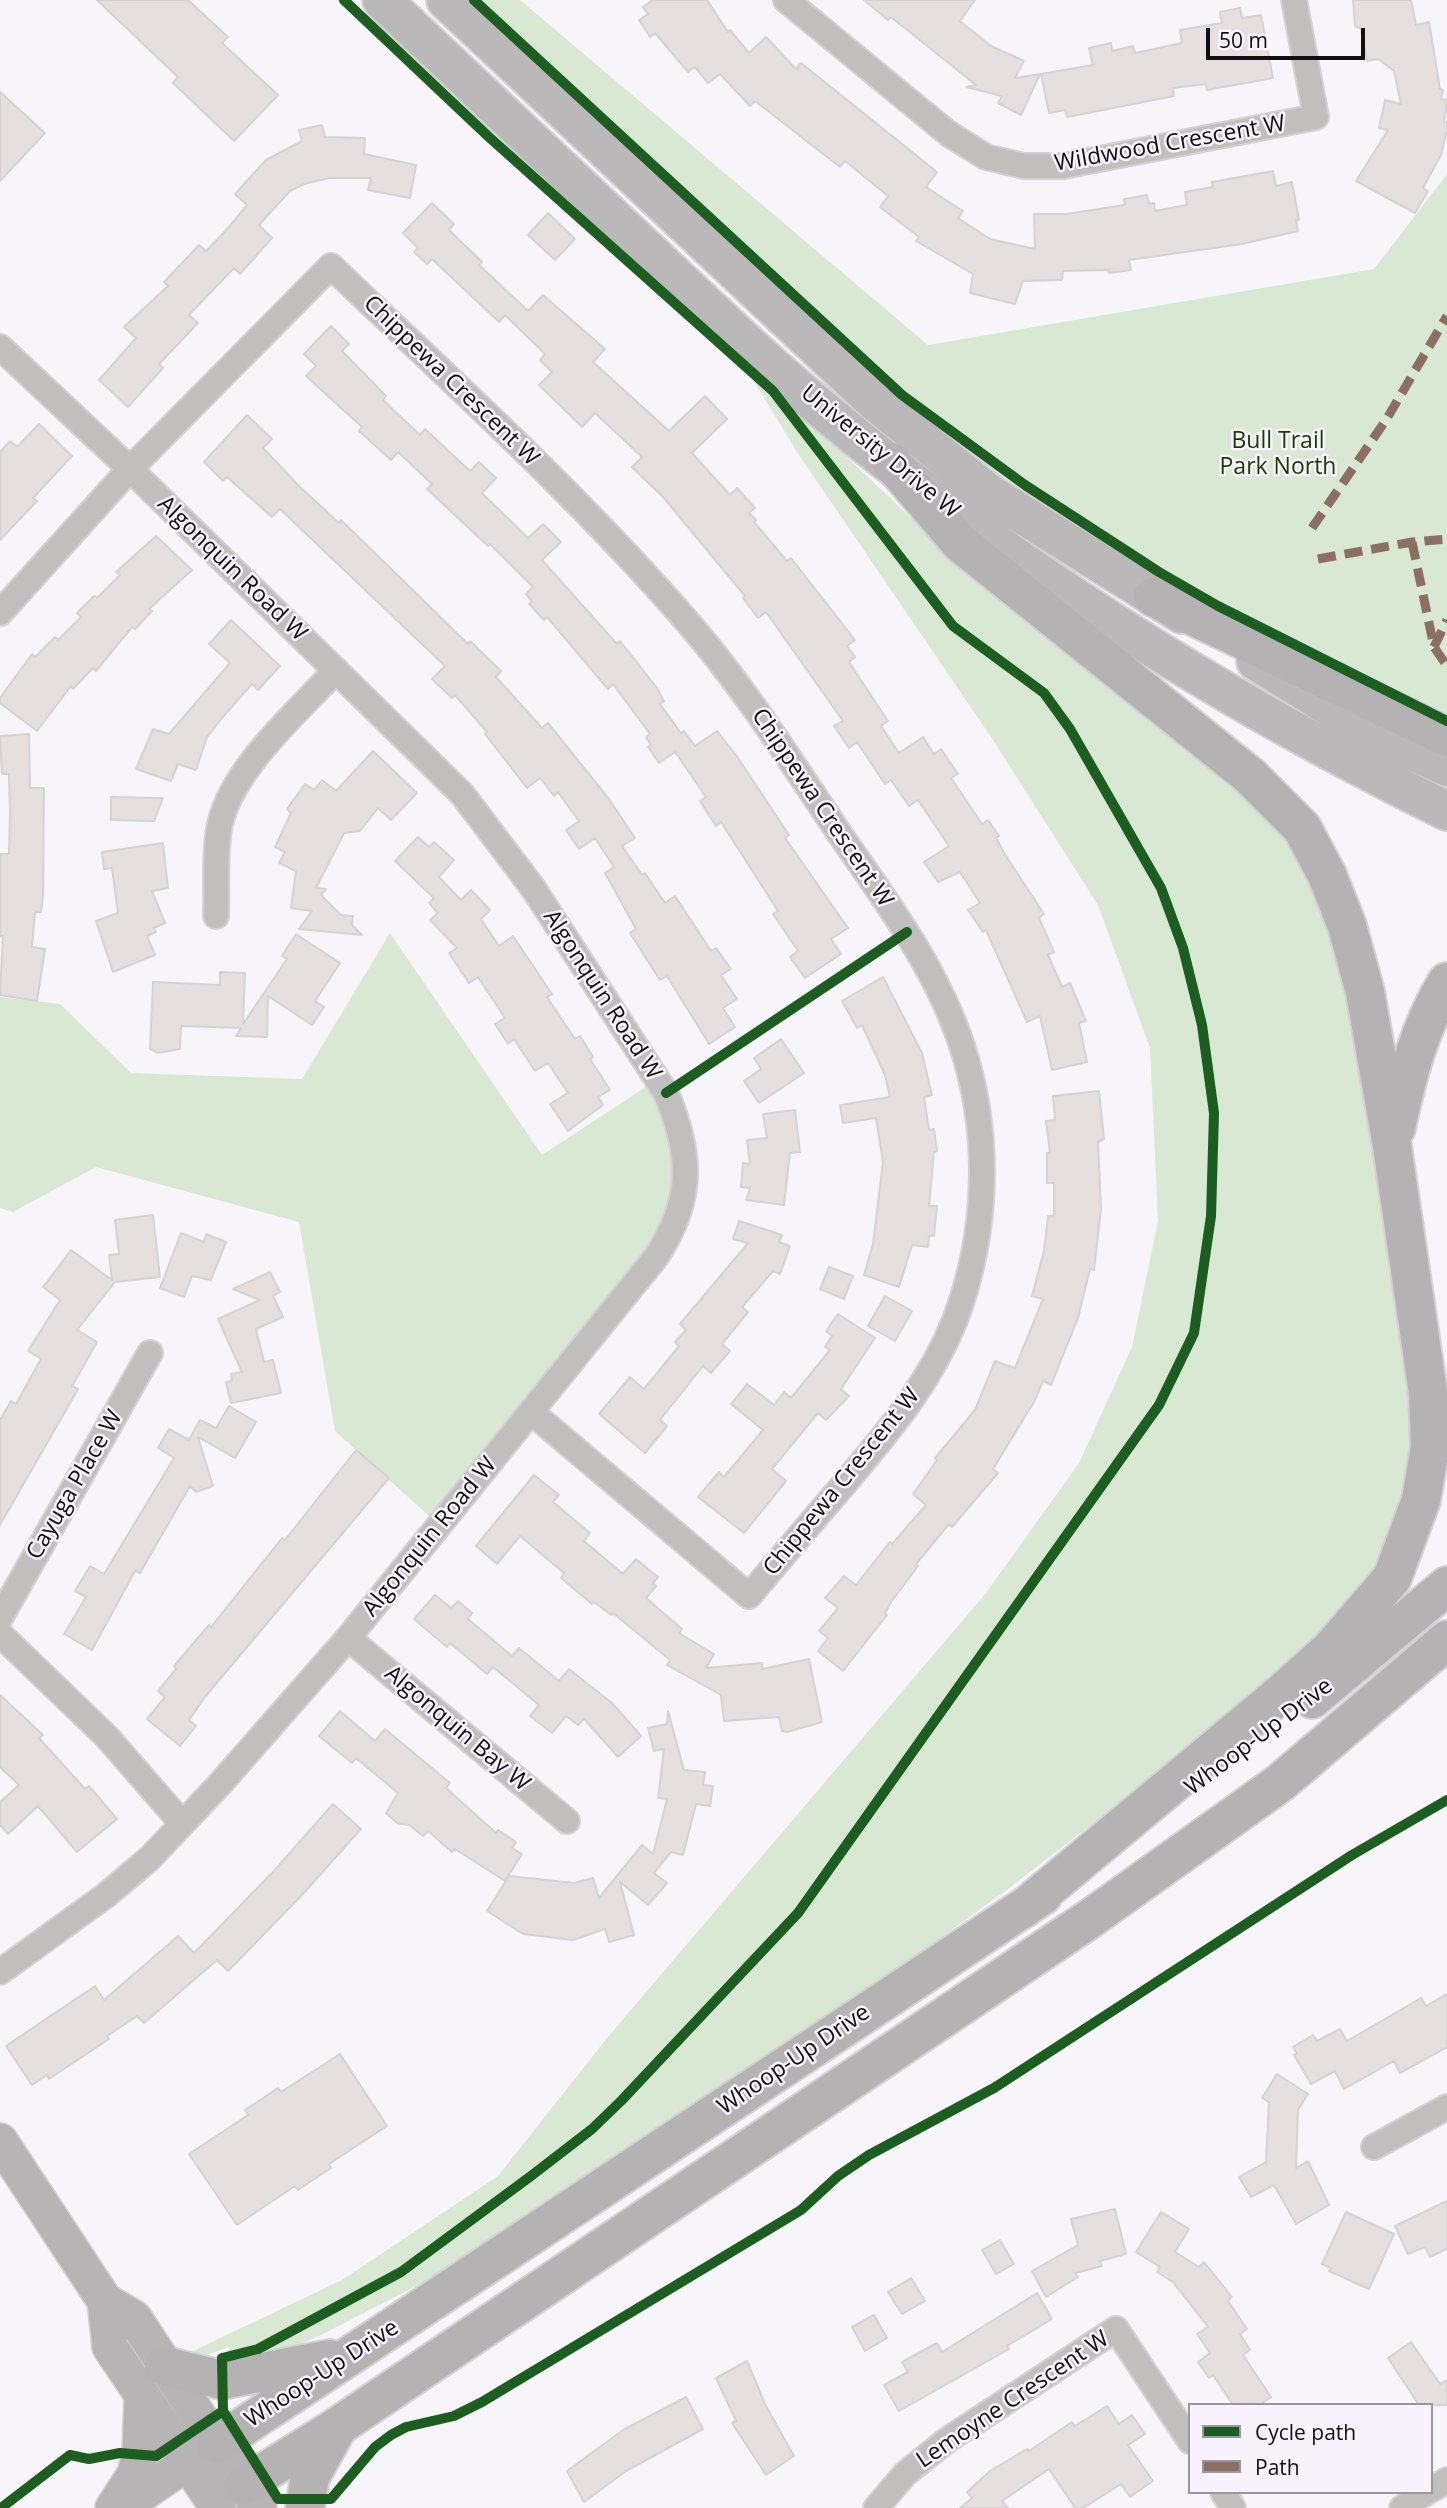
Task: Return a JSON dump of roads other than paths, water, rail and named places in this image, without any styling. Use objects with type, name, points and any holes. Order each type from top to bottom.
[{"type":"highway","points":[[891,462],[960,543],[1250,776],[1301,828],[1327,875],[1347,926],[1365,992],[1392,1146],[1428,1394],[1430,1447],[1421,1500],[1392,1578],[1331,1649],[1023,1909]]},
{"type":"highway","points":[[1153,597],[1447,737]]},
{"type":"highway","points":[[1392,1146],[1409,1066],[1430,1010],[1447,982]]},
{"type":"highway","name":"Whoop-Up Drive","points":[[218,2488],[352,2354],[1023,1909],[1247,1751],[1447,1586]]},
{"type":"highway","name":"Whoop-Up Drive","points":[[218,2488],[337,2427],[1091,1918],[1280,1783],[1447,1640]]},
{"type":"highway","points":[[1280,1783],[1447,1669]]},
{"type":"highway","points":[[153,2381],[205,2377],[231,2379],[352,2354]]},
{"type":"highway","points":[[305,2508],[310,2477],[337,2427]]},
{"type":"main road","name":"University Drive W","points":[[382,0],[724,321],[823,410],[989,539],[1208,684],[1321,747],[1447,811]]},
{"type":"main road","name":"University Drive W","points":[[446,0],[875,402],[991,495],[1365,729],[1447,767]]},
{"type":"street","name":"Wildwood Crescent W","points":[[786,0],[949,134],[986,157],[1024,166],[1063,166],[1316,117],[1294,0]]},
{"type":"street","name":"Chippewa Crescent W","points":[[130,469],[331,265],[576,501],[694,630],[746,697],[876,887],[942,992],[966,1059],[976,1103],[983,1161],[980,1216],[955,1319],[930,1373],[902,1415],[749,1596],[531,1412]]},
{"type":"street","name":"Algonquin Road W","points":[[0,347],[424,753],[499,840],[658,1079],[681,1127],[686,1163],[675,1229],[656,1257],[348,1638],[220,1784],[149,1858],[106,1896],[0,1972]]},
{"type":"street","points":[[0,614],[130,469]]},
{"type":"street","points":[[216,916],[220,824],[232,793],[253,761],[336,670]]},
{"type":"street","name":"Cayuga Place W","points":[[0,1618],[150,1353]]},
{"type":"street","points":[[0,1634],[107,1737],[181,1822]]},
{"type":"street","name":"Algonquin Bay W","points":[[348,1638],[567,1821]]},
{"type":"street","points":[[1374,2147],[1447,2107]]},
{"type":"street","points":[[0,2141],[106,2301],[134,2318],[153,2381],[218,2488],[163,2508]]},
{"type":"street","name":"Lemoyne Crescent W","points":[[876,2508],[905,2474],[947,2441],[1116,2329],[1188,2438]]},
{"type":"street","points":[[113,2508],[135,2474],[153,2381]]},
{"type":"street","name":"Whoop-Up Drive","points":[[121,2508],[218,2488]]},
{"type":"street","points":[[1402,2508],[1424,2494]]},
{"type":"park label","name":"Bull Trail Park North","points":[[1278,454]]}]
